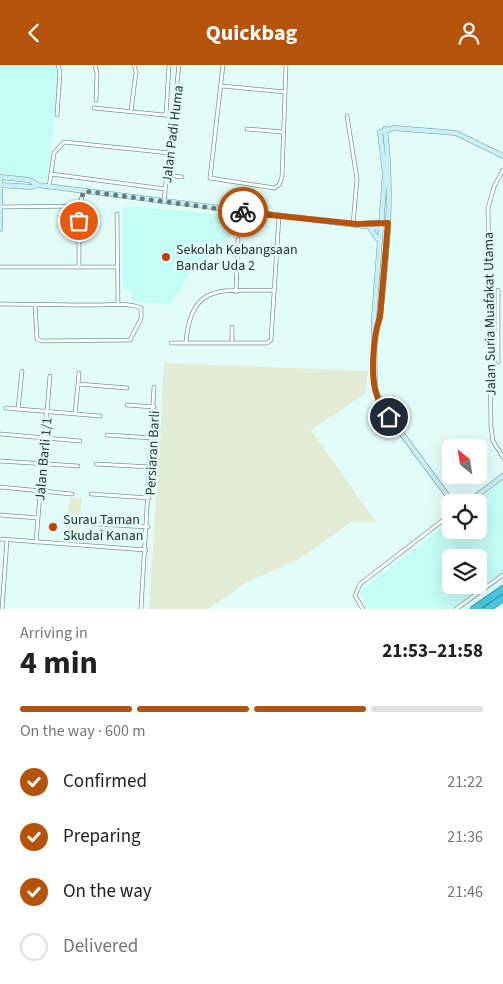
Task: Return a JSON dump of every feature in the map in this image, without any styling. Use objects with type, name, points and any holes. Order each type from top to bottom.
[{"type":"highway","points":[[474,609],[503,589]]},
{"type":"highway","points":[[487,609],[503,598]]},
{"type":"street","points":[[57,115],[60,72],[58,65]]},
{"type":"street","points":[[95,65],[98,73],[96,100]]},
{"type":"street","points":[[131,111],[136,72],[134,65]]},
{"type":"street","name":"Jalan Padi Huma","points":[[166,115],[169,65]]},
{"type":"street","name":"Jalan Padi Huma","points":[[164,203],[179,65]]},
{"type":"street","points":[[223,65],[210,178],[274,188],[279,185],[282,177],[286,65]]},
{"type":"street","points":[[222,86],[285,92]]},
{"type":"street","points":[[94,108],[174,116]]},
{"type":"street","points":[[347,116],[356,179],[355,224]]},
{"type":"street","points":[[247,129],[283,131]]},
{"type":"street","points":[[385,129],[380,135],[385,175],[374,318],[376,331],[373,381],[377,398],[447,494]]},
{"type":"street","points":[[385,129],[456,133],[503,156]]},
{"type":"street","points":[[376,331],[380,317],[388,229],[390,168],[385,129]]},
{"type":"street","points":[[49,187],[54,153],[61,144],[68,141],[170,153]]},
{"type":"street","name":"Jalan Suria Muafakat Utama","points":[[502,457],[493,441],[491,433],[488,208],[494,187],[503,170]]},
{"type":"street","points":[[51,174],[165,189]]},
{"type":"street","points":[[167,175],[182,177]]},
{"type":"street","points":[[0,182],[17,186],[38,185],[164,203],[369,225],[388,229]]},
{"type":"street","points":[[0,182],[32,182],[38,185]]},
{"type":"street","points":[[0,182],[4,207],[0,228]]},
{"type":"street","points":[[2,196],[6,190],[17,186]]},
{"type":"street","points":[[79,267],[78,206],[84,191]]},
{"type":"street","points":[[4,207],[78,206]]},
{"type":"street","points":[[369,225],[381,212]]},
{"type":"street","points":[[117,214],[118,305]]},
{"type":"street","points":[[171,343],[267,343],[271,340],[279,216]]},
{"type":"street","points":[[369,225],[381,222],[388,223]]},
{"type":"street","points":[[369,225],[380,243]]},
{"type":"street","points":[[236,292],[238,239]]},
{"type":"street","points":[[0,267],[117,267]]},
{"type":"street","points":[[186,342],[187,329],[198,302],[210,293],[275,290]]},
{"type":"street","points":[[498,290],[498,362]]},
{"type":"street","points":[[0,304],[35,304],[118,305],[138,306],[141,308],[141,319],[130,341],[42,341],[37,339],[36,334],[35,304]]},
{"type":"street","points":[[498,309],[503,309]]},
{"type":"street","points":[[232,327],[232,343]]},
{"type":"street","points":[[498,344],[503,344]]},
{"type":"street","points":[[18,409],[22,371]]},
{"type":"street","points":[[75,414],[79,373]]},
{"type":"street","name":"Jalan Barli 1/1","points":[[36,542],[50,376]]},
{"type":"street","points":[[78,384],[127,388]]},
{"type":"street","name":"Persiaran Barli","points":[[141,609],[148,527],[154,387]]},
{"type":"street","points":[[127,405],[154,407]]},
{"type":"street","points":[[6,408],[100,416]]},
{"type":"street","points":[[0,434],[80,441]]},
{"type":"street","points":[[107,435],[152,438]]},
{"type":"street","points":[[0,461],[78,466]]},
{"type":"street","points":[[96,464],[151,467]]},
{"type":"street","points":[[479,494],[503,476]]},
{"type":"street","points":[[0,487],[72,493]]},
{"type":"street","points":[[91,494],[149,498]]},
{"type":"street","points":[[0,515],[38,518]]},
{"type":"street","points":[[363,609],[355,596],[360,584],[442,521]]},
{"type":"street","points":[[97,524],[148,527]]},
{"type":"street","points":[[0,539],[117,550],[146,550]]},
{"type":"street","points":[[2,609],[7,540]]},
{"type":"street","points":[[0,550],[6,550]]},
{"type":"street","points":[[456,609],[503,575]]},
{"type":"shaded area","points":[[0,65],[56,65],[59,71],[47,181],[0,173]]},
{"type":"shaded area","name":"Sekolah Kebangsaan Bandar Uda 2","points":[[123,206],[240,216],[230,238],[187,277],[172,305],[131,301],[132,290],[123,290]]},
{"type":"shaded area","points":[[503,481],[503,579],[487,590],[487,549],[442,549],[442,594],[482,594],[461,609],[370,609],[359,592],[442,528],[442,539],[487,539],[486,494]]},
{"type":"green space","points":[[164,363],[368,371],[366,393],[311,430],[376,522],[351,522],[301,558],[246,583],[208,609],[149,609]]},
{"type":"green space","points":[[70,497],[82,499],[79,538],[65,537]]},
{"type":"way so far","points":[[79,221],[78,206],[84,191],[243,212]]},
{"type":"place","name":"Sekolah Kebangsaan Bandar Uda 2","points":[[166,257]]},
{"type":"place","name":"Surau Taman Skudai Kanan","points":[[53,527]]},
{"type":"route","points":[[243,212],[357,224],[388,223],[387,253],[380,317],[376,331],[373,381],[377,398],[389,417]]}]
